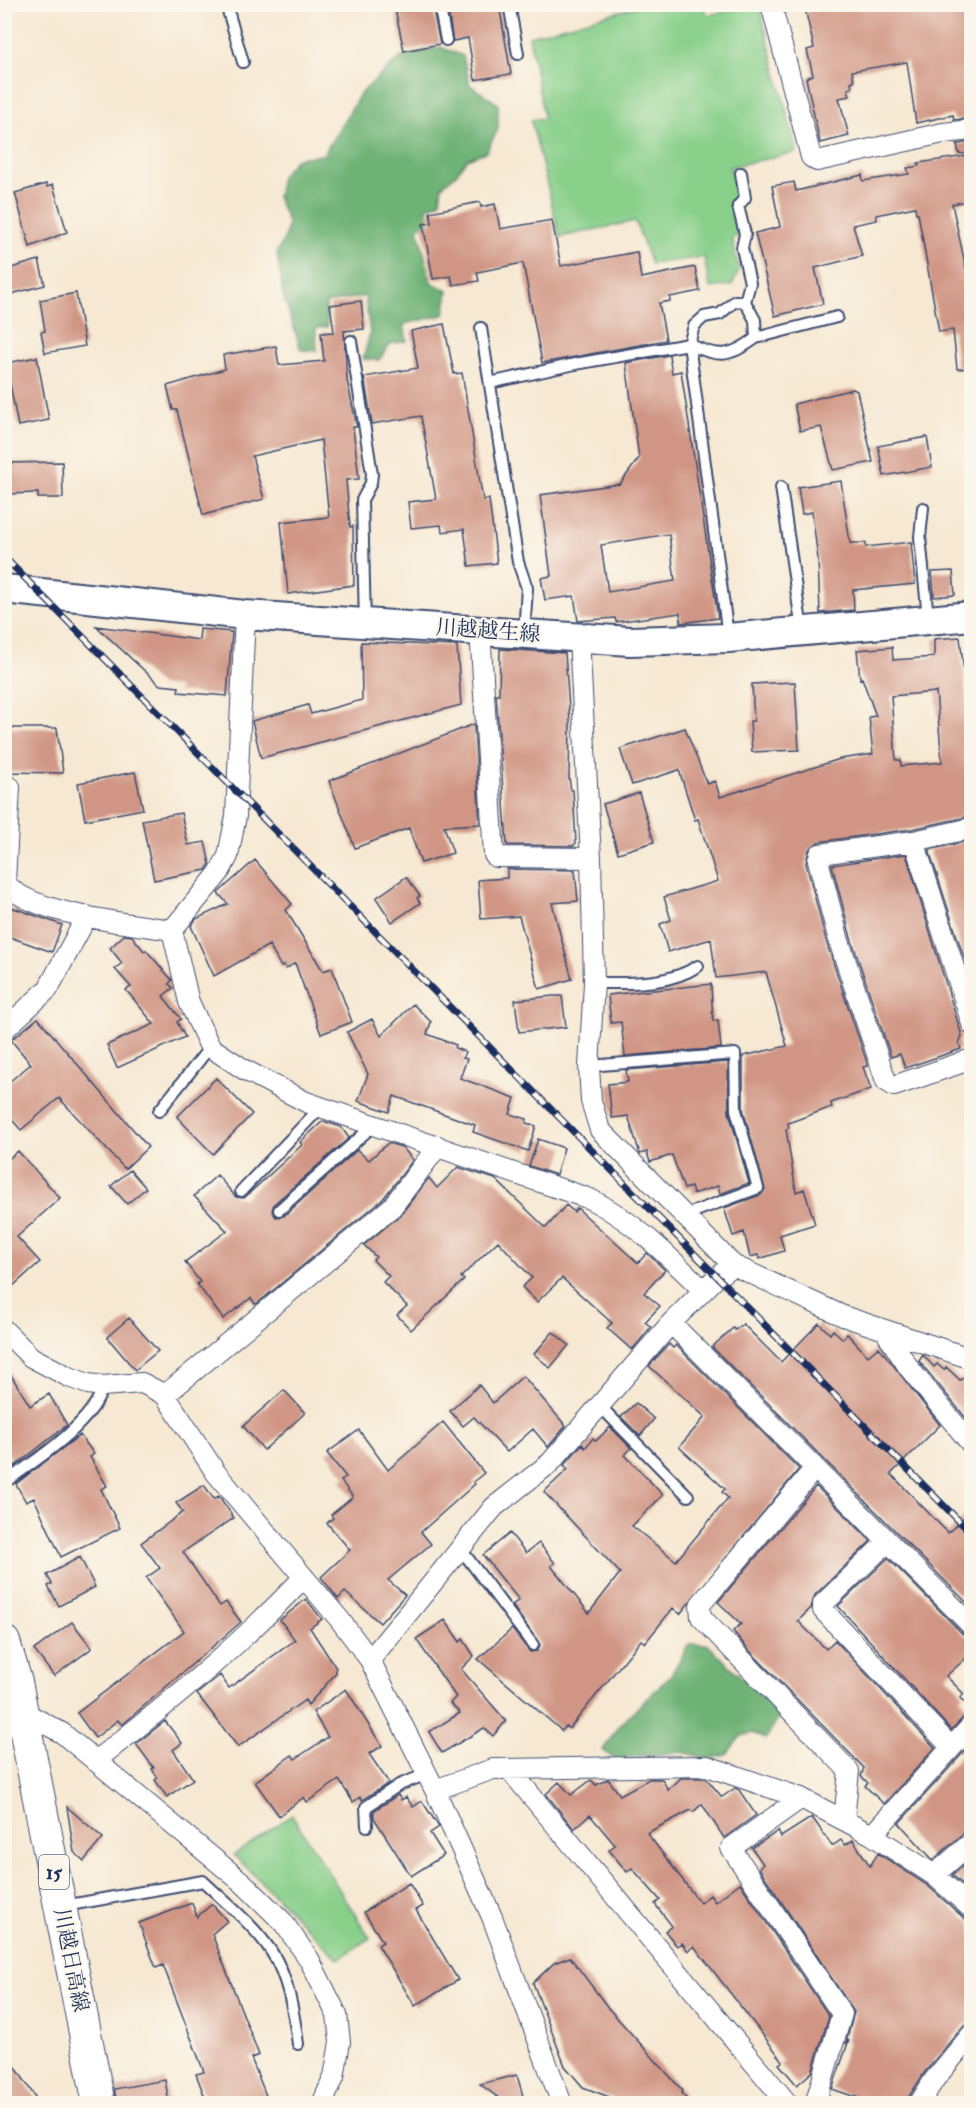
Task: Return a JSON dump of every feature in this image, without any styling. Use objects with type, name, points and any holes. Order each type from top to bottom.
[{"type":"main road","name":"川越越生線","points":[[4,590],[245,615],[524,634],[673,641],[972,616]]},
{"type":"main road","name":"川越日高線","points":[[4,1642],[22,1711],[99,2103]]},
{"type":"street","points":[[771,4],[811,157],[817,161],[972,130]]},
{"type":"street","points":[[172,930],[219,873],[228,856],[236,816],[245,615]]},
{"type":"street","points":[[480,630],[494,855],[496,857],[591,858]]},
{"type":"street","points":[[579,637],[591,858],[594,982],[589,1066],[591,1101],[600,1130],[733,1265],[843,1316],[972,1359]]},
{"type":"street","points":[[4,784],[10,788],[5,882],[11,891],[34,903],[87,916],[172,930]]},
{"type":"street","points":[[972,828],[915,841],[820,854],[818,860],[839,941],[886,1081],[894,1086],[972,1059]]},
{"type":"street","points":[[915,841],[972,1024]]},
{"type":"street","points":[[4,1030],[48,989],[87,916]]},
{"type":"street","points":[[172,930],[189,1002],[210,1047],[245,1070],[321,1107],[590,1199],[618,1213],[641,1231],[703,1290]]},
{"type":"street","points":[[165,1395],[392,1207],[438,1146]]},
{"type":"street","points":[[370,1660],[494,1508],[549,1463],[601,1407],[671,1323],[703,1290],[733,1265]]},
{"type":"street","points":[[671,1323],[972,1626]]},
{"type":"street","points":[[4,1330],[31,1356],[52,1369],[88,1384],[103,1386],[142,1383],[165,1395],[216,1473],[304,1577],[370,1660],[431,1782],[492,1917],[562,2103]]},
{"type":"street","points":[[885,1331],[909,1368],[972,1445]]},
{"type":"street","points":[[815,1468],[700,1605],[701,1617],[849,1771],[844,1820]]},
{"type":"street","points":[[887,1542],[823,1604],[824,1610],[951,1747]]},
{"type":"street","points":[[94,1761],[194,1684],[258,1625],[304,1577]]},
{"type":"street","points":[[22,1711],[62,1734],[243,1883],[283,1922],[309,1959],[337,2015],[340,2042],[334,2077],[322,2103]]},
{"type":"street","points":[[872,1835],[972,1725]]},
{"type":"street","points":[[431,1782],[493,1769],[707,1766],[801,1798],[872,1835],[934,1875],[972,1909]]},
{"type":"street","points":[[509,1769],[788,2103]]},
{"type":"street","points":[[801,1798],[731,1848],[842,2014],[815,2103]]},
{"type":"street","points":[[934,1875],[972,1842]]},
{"type":"street","points":[[920,2103],[934,2080],[972,2034]]},
{"type":"lane","points":[[226,4],[243,62]]},
{"type":"lane","points":[[439,4],[446,40]]},
{"type":"lane","points":[[509,4],[518,54]]},
{"type":"lane","points":[[741,173],[745,198],[738,206],[745,234],[742,248],[750,283],[745,303],[755,320],[756,338]]},
{"type":"lane","points":[[728,638],[689,344],[694,326],[704,317],[720,314],[735,301],[745,303]]},
{"type":"lane","points":[[490,382],[689,344],[708,353],[722,356],[740,350],[756,338],[837,317]]},
{"type":"lane","points":[[481,328],[518,562],[527,588],[524,634]]},
{"type":"lane","points":[[351,341],[372,474],[371,483],[362,500],[365,624]]},
{"type":"lane","points":[[781,487],[802,632]]},
{"type":"lane","points":[[923,508],[920,537],[928,621]]},
{"type":"lane","points":[[594,982],[637,983],[673,978],[698,966]]},
{"type":"lane","points":[[159,1111],[210,1047]]},
{"type":"lane","points":[[589,1066],[735,1054],[736,1110],[758,1188],[685,1215]]},
{"type":"lane","points":[[241,1191],[321,1107]]},
{"type":"lane","points":[[279,1209],[375,1124]]},
{"type":"lane","points":[[4,1483],[45,1454],[84,1417],[100,1399],[103,1386]]},
{"type":"lane","points":[[601,1407],[688,1496]]},
{"type":"lane","points":[[460,1548],[533,1645]]},
{"type":"lane","points":[[367,1826],[366,1808],[399,1785],[431,1782]]},
{"type":"lane","points":[[60,1906],[203,1881],[272,1952],[294,2014],[298,2044]]},
{"type":"green space","points":[[643,5],[704,5],[707,15],[759,5],[797,152],[730,167],[738,197],[732,200],[741,234],[732,238],[739,270],[732,285],[710,288],[704,257],[651,264],[635,221],[560,237],[531,120],[544,118],[529,36]]},
{"type":"green space","points":[[440,47],[463,56],[470,85],[498,104],[498,129],[486,152],[467,159],[456,174],[442,186],[440,202],[427,208],[429,221],[418,228],[431,282],[448,291],[444,315],[404,324],[407,341],[390,344],[379,360],[363,359],[370,334],[365,296],[326,303],[327,327],[316,328],[317,351],[301,350],[283,295],[277,252],[285,237],[288,223],[277,197],[281,176],[297,158],[323,155],[361,93],[401,57]]},
{"type":"green space","points":[[689,1644],[707,1644],[765,1700],[778,1718],[766,1739],[753,1733],[741,1736],[726,1755],[708,1759],[683,1752],[614,1759],[603,1750],[620,1725],[671,1675]]},
{"type":"green space","points":[[292,1815],[370,1938],[338,1959],[234,1855]]},
{"type":"building","points":[[394,4],[432,4],[440,44],[404,51]]},
{"type":"building","points":[[447,4],[499,4],[511,74],[475,80],[468,38],[453,41]]},
{"type":"building","points":[[804,4],[969,4],[972,118],[954,120],[953,115],[916,123],[907,62],[852,71],[854,81],[851,82],[852,88],[848,89],[850,96],[839,98],[849,136],[820,143],[806,78],[813,75],[807,50],[814,48]]},
{"type":"building","points":[[972,142],[972,153],[959,154],[957,144]]},
{"type":"building","points":[[972,155],[972,200],[952,204],[972,296],[972,368],[957,369],[953,330],[939,332],[918,213],[915,207],[876,215],[877,220],[853,225],[862,256],[815,268],[823,304],[775,316],[755,233],[780,227],[772,186],[794,182],[796,191],[862,175],[863,181],[909,174],[907,168],[919,166],[918,163]]},
{"type":"building","points":[[46,184],[47,187],[53,185],[67,232],[30,247],[15,193]]},
{"type":"building","points":[[480,202],[481,207],[495,204],[500,229],[552,220],[561,266],[637,252],[641,278],[695,267],[700,291],[670,297],[670,301],[659,303],[666,340],[542,363],[523,263],[477,272],[479,281],[453,285],[451,276],[433,279],[423,224],[432,223],[430,212]]},
{"type":"building","points":[[39,260],[45,285],[4,296],[4,270]]},
{"type":"building","points":[[76,293],[85,346],[45,353],[41,332],[45,331],[40,300]]},
{"type":"building","points":[[361,301],[364,329],[344,331],[347,380],[357,427],[353,427],[359,479],[346,480],[350,527],[353,526],[354,585],[288,594],[281,522],[329,517],[321,440],[252,456],[264,499],[203,515],[177,410],[173,410],[167,386],[225,369],[223,355],[276,346],[279,365],[324,361],[321,333],[334,332],[330,305]]},
{"type":"building","points":[[444,324],[454,374],[462,373],[483,500],[489,499],[497,563],[469,566],[464,529],[442,532],[441,525],[411,528],[408,502],[436,499],[421,416],[372,424],[364,377],[418,368],[411,331]]},
{"type":"building","points":[[669,355],[672,373],[681,371],[718,618],[681,623],[680,613],[616,622],[615,618],[578,621],[574,596],[545,600],[541,578],[551,576],[540,495],[620,484],[639,458],[626,363]],"holes":[[[669,534],[675,581],[608,592],[601,545]]]},
{"type":"building","points":[[37,357],[49,420],[18,426],[6,363]]},
{"type":"building","points":[[853,389],[857,391],[873,462],[833,470],[821,427],[800,431],[794,404]]},
{"type":"building","points":[[927,437],[932,467],[884,476],[878,446]]},
{"type":"building","points":[[62,462],[63,498],[38,498],[38,493],[4,494],[4,463]]},
{"type":"building","points":[[841,481],[850,543],[866,543],[866,547],[911,542],[915,584],[853,590],[854,610],[820,613],[818,559],[812,512],[802,514],[798,487]]},
{"type":"building","points":[[953,571],[955,595],[934,597],[932,572]]},
{"type":"building","points":[[96,626],[199,640],[200,629],[232,632],[227,696],[178,692],[179,687],[160,685]]},
{"type":"building","points":[[960,637],[968,710],[972,710],[972,816],[912,829],[818,842],[809,850],[806,863],[827,944],[868,1066],[863,1067],[871,1089],[831,1103],[832,1107],[788,1123],[789,1128],[786,1129],[796,1192],[804,1189],[815,1224],[780,1235],[784,1251],[759,1259],[758,1255],[750,1257],[744,1232],[733,1236],[724,1208],[761,1195],[765,1189],[743,1109],[743,1056],[787,1046],[766,972],[716,978],[711,939],[668,952],[660,924],[671,920],[664,897],[718,881],[679,770],[632,785],[620,749],[685,728],[707,784],[715,781],[720,797],[840,759],[873,754],[869,717],[876,716],[862,678],[860,679],[857,650],[892,647],[893,660],[934,657],[934,639]],"holes":[[[936,692],[942,762],[901,766],[901,760],[896,760],[891,696]]]},
{"type":"building","points":[[361,642],[457,646],[461,705],[261,758],[252,721],[308,705],[311,714],[362,700]]},
{"type":"building","points":[[500,649],[565,653],[570,722],[569,778],[571,790],[573,790],[576,843],[573,846],[507,845],[496,694],[499,694]]},
{"type":"building","points":[[795,682],[799,750],[752,752],[750,721],[754,721],[752,684]]},
{"type":"building","points":[[474,724],[480,824],[444,826],[453,853],[421,863],[409,828],[355,848],[329,781]]},
{"type":"building","points":[[4,728],[57,728],[63,773],[4,772]]},
{"type":"building","points":[[135,772],[143,809],[85,820],[78,783]]},
{"type":"building","points":[[639,793],[654,842],[618,853],[603,804]]},
{"type":"building","points":[[181,813],[188,845],[205,842],[210,864],[206,870],[154,880],[142,820]]},
{"type":"building","points":[[972,840],[972,983],[929,850]]},
{"type":"building","points":[[906,854],[962,1036],[959,1043],[961,1049],[905,1068],[900,1054],[891,1057],[851,938],[832,865]]},
{"type":"building","points":[[255,860],[292,904],[286,910],[323,971],[332,968],[352,1022],[321,1034],[295,963],[286,969],[284,965],[281,967],[269,945],[214,976],[191,926],[196,919],[228,904],[218,893]]},
{"type":"building","points":[[507,869],[575,870],[578,901],[552,903],[572,979],[539,989],[519,916],[481,919],[478,880],[507,878]]},
{"type":"building","points":[[406,877],[420,896],[417,898],[420,903],[392,922],[376,898]]},
{"type":"building","points":[[11,907],[62,925],[52,952],[4,935]]},
{"type":"building","points":[[124,935],[132,936],[172,980],[169,984],[173,988],[163,996],[181,1019],[177,1022],[185,1037],[117,1068],[107,1045],[154,1024],[126,990],[131,987],[115,969],[122,963],[110,948]]},
{"type":"building","points":[[711,984],[713,1021],[718,1020],[721,1048],[625,1056],[621,1022],[611,1023],[608,995]]},
{"type":"building","points":[[562,996],[566,1027],[519,1032],[515,1000]]},
{"type":"building","points":[[413,1004],[431,1022],[427,1034],[456,1045],[455,1048],[465,1052],[463,1058],[467,1059],[460,1078],[515,1098],[510,1114],[527,1119],[526,1123],[536,1126],[528,1151],[473,1132],[475,1125],[394,1096],[389,1112],[358,1101],[368,1074],[347,1032],[372,1019],[381,1036]]},
{"type":"building","points":[[38,1018],[148,1147],[125,1169],[59,1098],[21,1130],[4,1111],[4,1086],[31,1064],[11,1040]]},
{"type":"building","points":[[728,1062],[729,1112],[749,1183],[720,1194],[718,1186],[693,1194],[691,1187],[684,1189],[672,1155],[650,1162],[647,1152],[640,1154],[628,1116],[612,1118],[608,1084],[628,1082],[626,1070]]},
{"type":"building","points":[[216,1078],[252,1114],[213,1154],[177,1117]]},
{"type":"building","points":[[323,1121],[341,1127],[349,1138],[274,1204],[272,1211],[276,1217],[284,1216],[357,1150],[369,1160],[388,1143],[402,1147],[413,1160],[383,1199],[258,1303],[255,1304],[251,1298],[223,1319],[197,1284],[200,1282],[185,1262],[227,1231],[194,1196],[217,1175],[236,1197],[244,1198],[302,1145],[300,1142]]},
{"type":"building","points":[[538,1139],[564,1148],[556,1175],[529,1166]]},
{"type":"building","points":[[18,1151],[60,1198],[17,1237],[40,1262],[4,1294],[4,1163]]},
{"type":"building","points":[[458,1167],[495,1179],[546,1228],[566,1205],[574,1212],[577,1208],[638,1263],[647,1253],[665,1270],[644,1293],[660,1306],[645,1322],[651,1327],[632,1350],[607,1328],[612,1323],[562,1278],[537,1302],[522,1287],[532,1278],[498,1241],[461,1277],[464,1280],[411,1330],[397,1315],[407,1306],[383,1282],[389,1276],[373,1260],[376,1257],[364,1245],[401,1214],[429,1178],[437,1188]]},
{"type":"building","points":[[130,1170],[146,1188],[127,1204],[111,1186]]},
{"type":"building","points":[[129,1318],[158,1351],[135,1370],[107,1337]]},
{"type":"building","points":[[819,1323],[830,1334],[833,1330],[843,1339],[847,1334],[868,1356],[879,1347],[940,1425],[891,1474],[948,1533],[972,1509],[972,1608],[712,1347],[733,1328],[735,1330],[743,1324],[781,1362]]},
{"type":"building","points":[[553,1332],[569,1345],[550,1368],[534,1354]]},
{"type":"building","points":[[669,1344],[673,1348],[676,1345],[799,1469],[680,1614],[673,1608],[645,1643],[641,1640],[569,1729],[566,1726],[562,1731],[478,1659],[512,1629],[530,1652],[537,1651],[540,1645],[512,1605],[519,1600],[483,1555],[510,1533],[526,1553],[539,1543],[555,1563],[551,1566],[589,1613],[620,1573],[544,1492],[568,1469],[564,1465],[582,1444],[585,1448],[593,1438],[596,1441],[610,1427],[631,1448],[625,1455],[663,1495],[632,1526],[676,1561],[728,1498],[722,1492],[725,1489],[679,1447],[705,1417],[649,1366]]},
{"type":"building","points":[[923,1355],[934,1367],[937,1364],[944,1370],[946,1367],[960,1380],[972,1371],[972,1410],[965,1417],[919,1361]]},
{"type":"building","points":[[4,1364],[30,1406],[49,1394],[67,1425],[15,1466],[4,1447]]},
{"type":"building","points":[[523,1376],[566,1426],[548,1447],[533,1429],[507,1452],[474,1417],[463,1426],[450,1411],[479,1385],[493,1403]]},
{"type":"building","points":[[284,1390],[305,1413],[264,1450],[243,1426]]},
{"type":"building","points":[[636,1403],[654,1419],[640,1436],[621,1417]]},
{"type":"building","points":[[443,1422],[484,1473],[473,1482],[475,1484],[421,1532],[431,1544],[388,1580],[405,1595],[380,1623],[345,1592],[338,1599],[321,1577],[350,1550],[327,1523],[333,1518],[331,1515],[353,1497],[341,1481],[346,1477],[327,1453],[359,1430],[388,1470]]},
{"type":"building","points":[[80,1435],[94,1454],[90,1457],[107,1486],[101,1489],[120,1528],[61,1557],[34,1498],[26,1502],[16,1484]]},
{"type":"building","points":[[204,1485],[214,1499],[219,1496],[234,1518],[183,1552],[220,1606],[226,1602],[241,1622],[122,1725],[118,1720],[95,1738],[77,1713],[184,1631],[146,1578],[160,1568],[141,1543],[183,1512],[176,1503]]},
{"type":"building","points":[[816,1486],[871,1541],[815,1595],[811,1608],[798,1621],[826,1649],[835,1640],[935,1748],[884,1804],[865,1786],[868,1783],[861,1776],[864,1768],[747,1648],[733,1631],[741,1624],[718,1602]]},
{"type":"building","points":[[80,1557],[95,1587],[59,1606],[48,1586],[52,1584],[47,1575]]},
{"type":"building","points":[[888,1558],[963,1634],[972,1638],[972,1653],[946,1676],[964,1694],[960,1698],[972,1710],[972,1713],[964,1717],[951,1730],[838,1606]]},
{"type":"building","points":[[306,1599],[322,1619],[310,1628],[336,1668],[336,1673],[308,1705],[305,1700],[238,1747],[197,1694],[220,1675],[229,1688],[295,1640],[280,1620]]},
{"type":"building","points":[[445,1620],[460,1642],[463,1639],[474,1656],[461,1669],[506,1721],[493,1736],[484,1728],[442,1753],[429,1732],[460,1713],[450,1703],[456,1697],[416,1639]]},
{"type":"building","points":[[72,1622],[92,1648],[54,1676],[34,1650]]},
{"type":"building","points":[[346,1689],[382,1746],[369,1754],[389,1783],[362,1800],[360,1797],[353,1802],[339,1780],[307,1802],[304,1797],[279,1816],[255,1782],[292,1755],[295,1759],[328,1737],[313,1712]]},
{"type":"building","points":[[165,1721],[182,1743],[173,1750],[193,1779],[167,1797],[155,1780],[158,1778],[152,1769],[154,1768],[136,1744]]},
{"type":"building","points":[[972,1743],[972,1830],[964,1833],[933,1860],[899,1823]]},
{"type":"building","points":[[681,1778],[706,1778],[722,1797],[735,1788],[739,1790],[756,1815],[724,1838],[702,1804],[693,1812],[691,1810],[647,1833],[700,1903],[710,1895],[715,1902],[740,1883],[829,2016],[812,2072],[797,2085],[779,2064],[783,2061],[694,1946],[688,1951],[682,1943],[677,1946],[665,1931],[672,1926],[655,1904],[660,1900],[632,1868],[627,1872],[609,1850],[615,1845],[590,1815],[574,1829],[546,1794],[559,1782],[571,1795],[591,1780],[596,1785],[608,1779],[620,1795],[649,1779],[662,1779],[668,1790]]},
{"type":"building","points":[[398,1795],[401,1800],[406,1797],[413,1807],[422,1801],[439,1827],[430,1833],[444,1855],[411,1876],[374,1818],[374,1811]]},
{"type":"building","points":[[67,1807],[103,1838],[84,1861],[74,1852]]},
{"type":"building","points":[[812,1817],[832,1846],[841,1840],[845,1845],[853,1840],[870,1866],[878,1853],[927,1885],[964,1918],[972,1921],[972,2022],[963,2026],[925,2072],[905,2103],[873,2103],[832,2089],[849,2040],[846,2043],[854,2012],[759,1868],[763,1864],[752,1848],[778,1831],[781,1837]]},
{"type":"building","points":[[972,1858],[972,1892],[952,1875]]},
{"type":"building","points":[[409,1883],[423,1906],[416,1910],[458,1980],[415,2006],[378,1945],[383,1942],[364,1912]]},
{"type":"building","points":[[192,1903],[197,1917],[212,1904],[227,1921],[212,1934],[259,2055],[251,2058],[269,2103],[207,2103],[196,2074],[204,2072],[163,1965],[156,1968],[139,1923]]},
{"type":"building","points":[[570,1957],[609,2009],[683,2091],[681,2093],[691,2103],[625,2103],[583,2087],[565,2066],[533,1983],[554,1963]]},
{"type":"building","points":[[4,2049],[39,2103],[4,2103]]},
{"type":"building","points":[[517,2075],[525,2103],[502,2103],[480,2084]]},
{"type":"building","points":[[165,2080],[169,2103],[117,2103],[114,2089]]},
{"type":"railway","points":[[4,557],[972,1534]]}]
